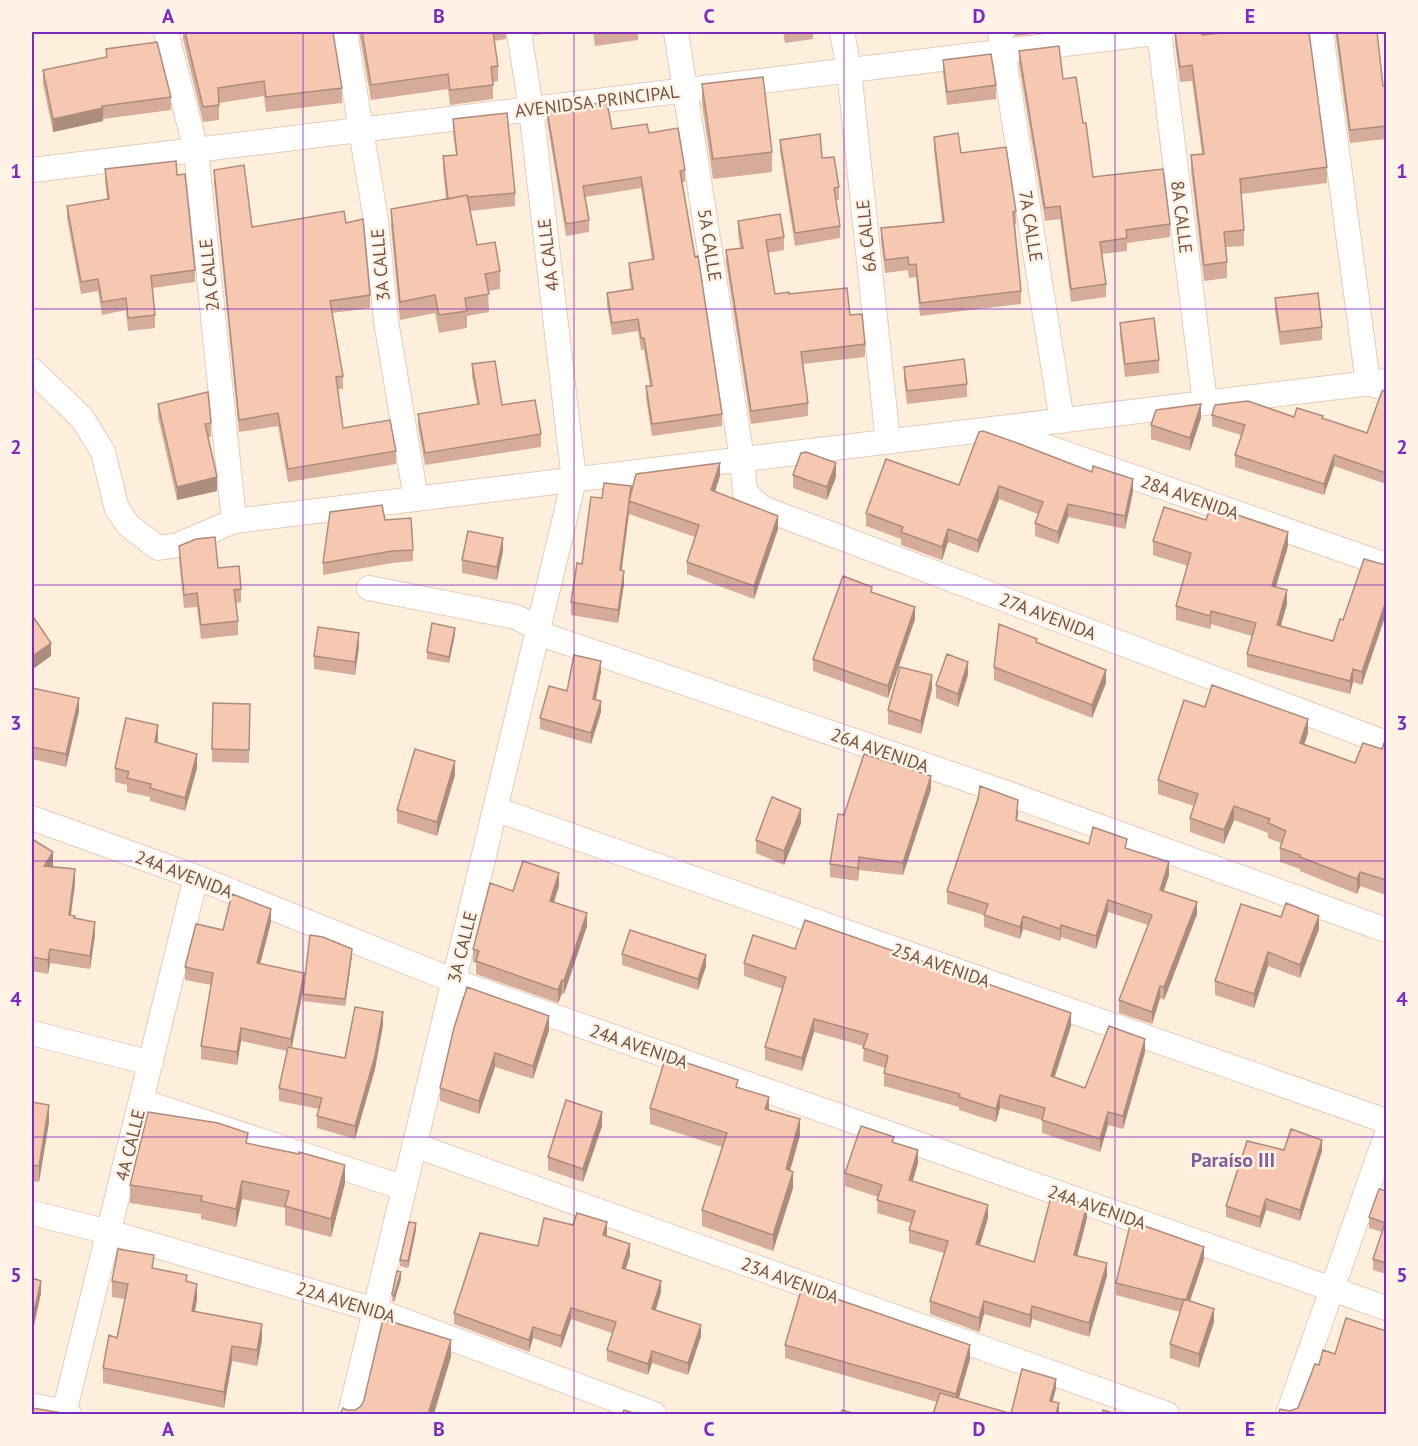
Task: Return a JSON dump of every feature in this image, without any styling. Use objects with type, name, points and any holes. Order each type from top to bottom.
[{"type":"street","name":"2A CALLE","points":[[166,32],[196,150],[234,521]]},
{"type":"street","name":"3A CALLE","points":[[345,32],[363,130],[376,221],[386,321],[416,499]]},
{"type":"street","name":"4A CALLE","points":[[519,32],[531,109],[574,480]]},
{"type":"street","name":"5A CALLE","points":[[676,32],[742,459]]},
{"type":"street","name":"6A CALLE","points":[[842,32],[849,70],[888,442]]},
{"type":"street","name":"AVENIDSA PRINCIPAL","points":[[32,170],[849,70],[1001,41],[1160,32]]},
{"type":"street","name":"8A CALLE","points":[[1160,32],[1205,403]]},
{"type":"street","points":[[32,370],[82,418],[104,452],[117,509],[128,525],[158,548],[178,545],[234,521],[1205,403],[1380,384],[1321,32]]},
{"type":"street","name":"7A CALLE","points":[[1001,41],[1062,421]]},
{"type":"street","name":"28A AVENIDA","points":[[994,429],[1386,565]]},
{"type":"street","name":"27A AVENIDA","points":[[742,459],[746,492],[762,508],[1386,743]]},
{"type":"street","name":"3A CALLE","points":[[350,1414],[574,480]]},
{"type":"street","name":"26A AVENIDA","points":[[369,588],[516,618],[531,625],[538,633],[1001,791],[1386,930]]},
{"type":"street","name":"25A AVENIDA","points":[[495,809],[1386,1121]]},
{"type":"street","name":"24A AVENIDA","points":[[32,818],[196,877],[454,981],[1386,1308]]},
{"type":"street","name":"4A CALLE","points":[[67,1414],[196,877]]},
{"type":"street","points":[[32,1033],[151,1063]]},
{"type":"street","points":[[141,1101],[404,1188]]},
{"type":"street","points":[[1288,1414],[1386,1136]]},
{"type":"street","name":"23A AVENIDA","points":[[414,1144],[1167,1414]]},
{"type":"street","name":"22A AVENIDA","points":[[32,1213],[109,1232],[375,1310],[654,1414]]},
{"type":"street","points":[[32,1405],[67,1414]]},
{"type":"building","points":[[185,32],[333,32],[342,88],[266,97],[264,81],[218,88],[219,105],[203,107]]},
{"type":"building","points":[[362,32],[493,32],[498,66],[491,67],[493,85],[450,90],[448,74],[371,85]]},
{"type":"building","points":[[1175,32],[1202,32],[1202,35],[1231,32],[1309,32],[1327,167],[1240,179],[1244,230],[1224,232],[1227,262],[1204,265],[1191,155],[1204,154],[1192,65],[1180,67]]},
{"type":"building","points":[[1337,32],[1377,32],[1383,86],[1386,86],[1386,126],[1350,130]]},
{"type":"building","points":[[157,42],[171,97],[102,106],[103,108],[53,119],[43,70],[107,57],[106,49]]},
{"type":"building","points":[[1059,46],[1063,79],[1076,77],[1083,123],[1086,123],[1093,177],[1163,169],[1170,224],[1126,230],[1127,238],[1100,242],[1106,284],[1071,289],[1060,206],[1045,208],[1019,51]]},
{"type":"building","points":[[991,54],[996,85],[947,92],[943,60]]},
{"type":"building","points":[[763,77],[772,152],[713,159],[702,84]]},
{"type":"building","points":[[607,102],[612,129],[647,124],[649,133],[678,128],[685,170],[680,171],[695,257],[698,256],[722,414],[652,424],[646,386],[652,386],[644,338],[641,338],[638,319],[612,323],[607,293],[633,289],[629,263],[654,259],[641,177],[583,186],[589,220],[566,224],[547,110]]},
{"type":"building","points":[[507,113],[515,193],[468,197],[467,195],[448,199],[443,156],[457,155],[453,119]]},
{"type":"building","points":[[958,133],[961,153],[1006,147],[1016,211],[1013,212],[1021,291],[920,303],[916,264],[909,265],[908,257],[885,260],[881,228],[944,222],[934,137]]},
{"type":"building","points":[[820,134],[822,158],[834,157],[839,187],[834,188],[840,226],[795,233],[780,140]]},
{"type":"building","points":[[176,161],[177,175],[185,174],[195,270],[151,276],[155,315],[128,318],[126,298],[102,302],[98,279],[81,282],[67,206],[109,199],[105,169]]},
{"type":"building","points":[[244,165],[252,227],[344,211],[346,223],[363,219],[370,295],[330,301],[343,376],[336,377],[343,428],[390,420],[396,451],[288,469],[278,413],[239,420],[214,170]]},
{"type":"building","points":[[467,195],[477,245],[495,242],[500,271],[485,274],[489,294],[465,298],[467,311],[439,315],[435,295],[400,302],[391,209]]},
{"type":"building","points":[[780,214],[784,237],[766,240],[775,294],[847,288],[850,315],[862,314],[865,344],[801,352],[808,403],[751,411],[726,250],[743,248],[738,221]]},
{"type":"building","points":[[1318,293],[1322,327],[1280,332],[1275,298]]},
{"type":"building","points":[[1154,318],[1159,360],[1125,364],[1120,323]]},
{"type":"building","points":[[964,359],[967,384],[907,391],[904,367]]},
{"type":"building","points":[[495,361],[502,405],[535,400],[541,434],[425,453],[418,414],[479,404],[472,364]]},
{"type":"building","points":[[1386,389],[1386,473],[1334,455],[1324,484],[1235,455],[1245,425],[1212,415],[1215,405],[1248,401],[1294,417],[1297,408],[1367,433],[1382,391]]},
{"type":"building","points":[[208,392],[211,423],[205,424],[217,477],[177,487],[158,404]]},
{"type":"building","points":[[1201,404],[1190,438],[1151,425],[1156,410]]},
{"type":"building","points":[[983,431],[1092,472],[1093,466],[1133,479],[1125,516],[1068,504],[1058,532],[1035,523],[1043,502],[999,486],[978,540],[948,529],[942,547],[901,532],[903,527],[866,513],[886,459],[959,485],[979,432]]},
{"type":"building","points":[[806,452],[836,463],[827,487],[793,475],[801,453]]},
{"type":"building","points":[[720,463],[711,490],[778,516],[754,586],[687,562],[699,525],[629,501],[636,474]]},
{"type":"building","points":[[604,483],[631,486],[620,570],[624,571],[618,610],[571,602],[577,563],[582,564],[591,497],[602,498]]},
{"type":"building","points":[[382,505],[385,520],[411,518],[413,550],[392,551],[323,563],[330,512]]},
{"type":"building","points":[[1211,506],[1288,532],[1272,586],[1287,590],[1277,625],[1333,641],[1340,619],[1343,620],[1364,559],[1386,565],[1386,601],[1362,672],[1353,669],[1350,681],[1247,654],[1256,623],[1211,611],[1210,616],[1176,606],[1191,553],[1153,541],[1164,507],[1206,520]]},
{"type":"building","points":[[468,531],[503,538],[497,567],[462,560]]},
{"type":"building","points":[[215,537],[218,568],[239,566],[241,589],[234,590],[238,621],[201,625],[197,593],[184,595],[179,546],[196,539]]},
{"type":"building","points":[[843,576],[872,587],[871,592],[915,607],[888,686],[813,659]]},
{"type":"building","points":[[32,615],[51,643],[33,656],[32,665]]},
{"type":"building","points":[[432,623],[455,628],[449,657],[427,652]]},
{"type":"building","points":[[999,624],[1037,639],[1036,642],[1106,670],[1092,705],[994,667]]},
{"type":"building","points":[[318,627],[359,633],[355,662],[314,656]]},
{"type":"building","points":[[947,654],[968,662],[958,694],[936,685]]},
{"type":"building","points":[[574,655],[601,661],[593,699],[601,701],[591,733],[540,718],[549,686],[567,691]]},
{"type":"building","points":[[900,667],[932,675],[921,721],[888,710]]},
{"type":"building","points":[[1212,685],[1308,719],[1300,743],[1355,763],[1363,743],[1382,749],[1386,742],[1386,880],[1360,872],[1357,879],[1280,848],[1286,831],[1268,823],[1270,819],[1234,806],[1224,830],[1190,818],[1198,794],[1158,780],[1184,700],[1205,707]]},
{"type":"building","points":[[32,688],[79,698],[66,754],[32,747]]},
{"type":"building","points":[[213,703],[250,704],[249,750],[212,749]]},
{"type":"building","points":[[126,718],[158,725],[155,742],[197,754],[185,798],[150,788],[151,784],[127,778],[129,772],[115,768]]},
{"type":"building","points":[[415,749],[455,761],[437,822],[397,810]]},
{"type":"building","points":[[864,754],[931,776],[903,863],[859,857],[858,868],[830,864],[838,814],[844,815]]},
{"type":"building","points":[[980,786],[1018,800],[1016,820],[1089,844],[1093,827],[1127,839],[1125,848],[1169,862],[1160,890],[1197,902],[1164,987],[1160,986],[1152,1012],[1119,1000],[1152,915],[1108,900],[1096,936],[1061,925],[1060,929],[1023,916],[1020,927],[984,915],[988,904],[947,891],[978,799]]},
{"type":"building","points":[[772,797],[801,809],[784,851],[756,840]]},
{"type":"building","points":[[32,839],[53,852],[44,866],[75,869],[69,915],[95,922],[90,956],[50,949],[48,960],[32,957]]},
{"type":"building","points":[[523,861],[559,873],[550,901],[587,913],[564,981],[562,980],[558,990],[476,961],[479,951],[473,949],[490,883],[513,891]]},
{"type":"building","points":[[232,894],[271,909],[257,963],[304,973],[291,1039],[241,1028],[237,1052],[201,1046],[213,973],[185,967],[196,924],[223,930]]},
{"type":"building","points":[[1286,903],[1319,916],[1300,965],[1268,952],[1254,994],[1215,981],[1241,904],[1281,917]]},
{"type":"building","points":[[805,920],[1071,1013],[1051,1076],[1085,1088],[1109,1026],[1145,1039],[1123,1116],[1108,1112],[1100,1139],[1042,1120],[1045,1108],[1000,1095],[996,1109],[959,1097],[960,1094],[884,1073],[888,1056],[863,1048],[868,1034],[814,1019],[802,1058],[765,1047],[786,977],[744,963],[753,935],[795,949]]},
{"type":"building","points":[[630,930],[706,955],[698,979],[622,954]]},
{"type":"building","points":[[310,935],[323,937],[352,949],[345,999],[303,994]]},
{"type":"building","points":[[467,987],[549,1016],[533,1066],[495,1053],[479,1101],[440,1088],[454,1028]]},
{"type":"building","points":[[355,1007],[383,1012],[375,1056],[355,1126],[317,1116],[322,1098],[279,1088],[288,1047],[345,1058]]},
{"type":"building","points":[[666,1056],[738,1080],[736,1087],[769,1097],[765,1109],[800,1119],[786,1169],[793,1172],[773,1235],[702,1210],[727,1133],[650,1108]]},
{"type":"building","points":[[566,1100],[602,1112],[583,1169],[548,1157]]},
{"type":"building","points":[[32,1102],[49,1105],[39,1166],[32,1165]]},
{"type":"building","points":[[148,1112],[218,1123],[248,1133],[246,1143],[299,1154],[299,1152],[345,1165],[331,1219],[285,1206],[289,1191],[242,1181],[236,1209],[201,1201],[202,1196],[130,1185]]},
{"type":"building","points":[[861,1126],[894,1137],[892,1142],[918,1150],[909,1180],[988,1205],[976,1244],[1034,1262],[1052,1193],[1087,1205],[1074,1255],[1107,1263],[1089,1323],[1032,1306],[1030,1315],[984,1301],[979,1318],[930,1301],[948,1241],[909,1230],[915,1211],[877,1200],[882,1185],[845,1173]]},
{"type":"building","points":[[1291,1129],[1322,1140],[1300,1210],[1266,1199],[1260,1217],[1226,1206],[1247,1141],[1284,1150]]},
{"type":"building","points":[[1379,1189],[1386,1191],[1386,1263],[1373,1259],[1385,1223],[1369,1217]]},
{"type":"building","points":[[577,1213],[607,1222],[603,1235],[630,1244],[622,1268],[661,1281],[652,1309],[701,1325],[688,1363],[652,1351],[648,1364],[607,1350],[616,1322],[571,1308],[561,1336],[533,1327],[529,1340],[454,1313],[480,1233],[538,1246],[544,1218],[573,1225]]},
{"type":"building","points":[[1131,1221],[1204,1247],[1186,1300],[1116,1283]]},
{"type":"building","points":[[409,1222],[416,1223],[408,1261],[400,1260]]},
{"type":"building","points":[[118,1249],[154,1255],[152,1268],[187,1275],[186,1281],[197,1284],[192,1311],[262,1324],[257,1350],[232,1346],[224,1392],[103,1368],[109,1335],[117,1338],[128,1284],[112,1281]]},
{"type":"building","points":[[397,1271],[401,1272],[394,1295],[392,1294]]},
{"type":"building","points":[[32,1278],[41,1281],[34,1312],[32,1312]]},
{"type":"building","points":[[802,1287],[970,1345],[956,1394],[785,1345]]},
{"type":"building","points":[[1184,1299],[1214,1309],[1199,1354],[1170,1344]]},
{"type":"building","points":[[1346,1318],[1386,1331],[1386,1414],[1278,1414],[1280,1409],[1290,1411],[1298,1408],[1315,1364],[1319,1365],[1323,1350],[1335,1354]]},
{"type":"building","points":[[383,1319],[451,1340],[429,1411],[440,1414],[340,1414],[343,1408],[355,1410],[364,1400]]},
{"type":"building","points":[[1022,1369],[1056,1379],[1050,1401],[1059,1403],[1056,1414],[1011,1414]]},
{"type":"building","points":[[940,1393],[1009,1413],[933,1414]]},
{"type":"building","points":[[32,1408],[69,1414],[32,1414]]},
{"type":"building","points":[[624,1410],[637,1414],[622,1414]]},
{"type":"building","points":[[842,1410],[855,1414],[841,1414]]},
{"type":"building","points":[[1103,1410],[1116,1414],[1102,1414]]},
{"type":"district","name":"Paraíso III","points":[[1233,1160]]}]
